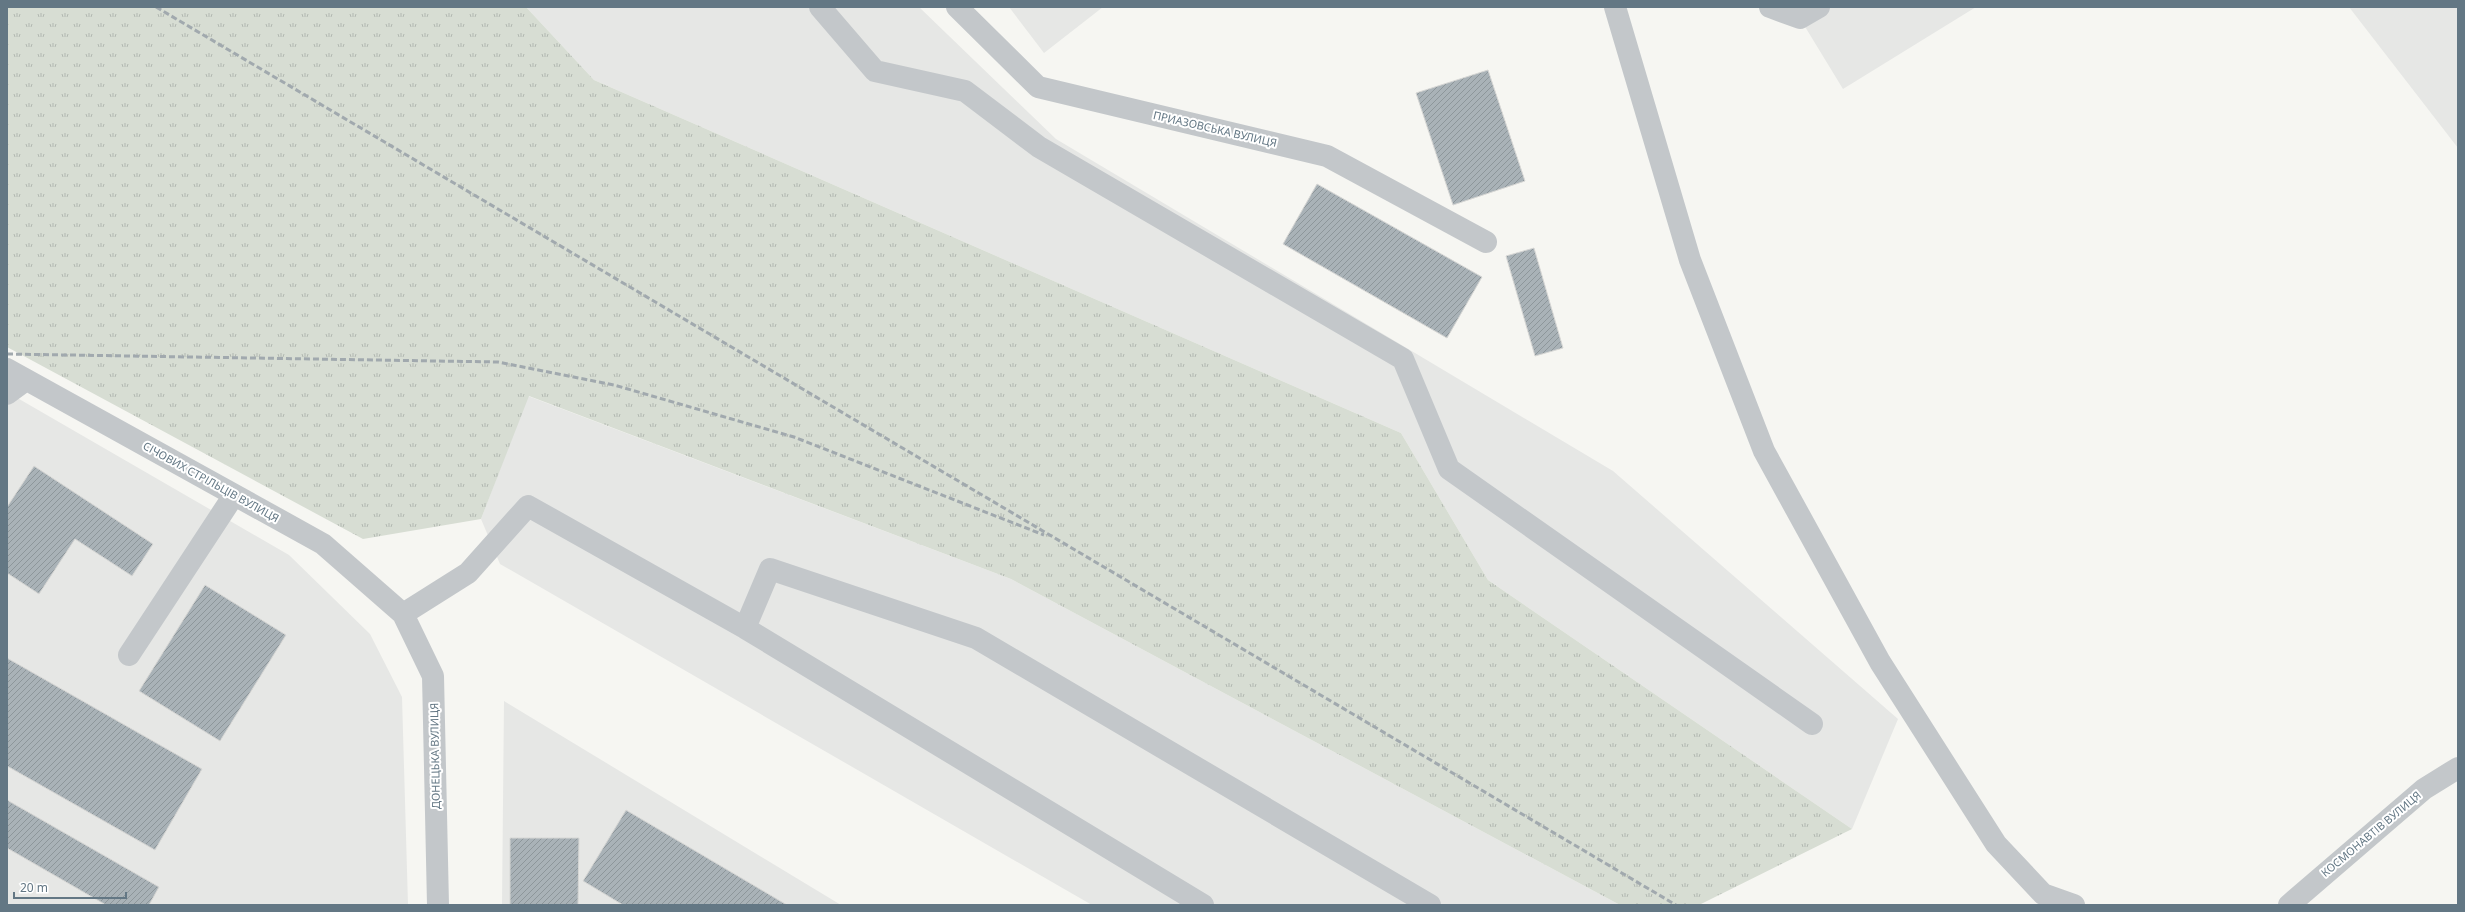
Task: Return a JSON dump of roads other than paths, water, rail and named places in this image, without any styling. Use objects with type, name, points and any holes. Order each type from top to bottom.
[{"type":"street","points":[[820,7],[875,71],[965,91],[1039,146],[1403,359],[1448,469],[1812,724]]},
{"type":"street","name":"ПРИАЗОВСЬКА ВУЛИЦЯ","points":[[957,7],[1038,88],[1327,156],[1486,242]]},
{"type":"street","points":[[1615,7],[1690,260],[1764,451],[1880,662],[1996,844],[2043,894],[2074,905]]},
{"type":"street","points":[[1770,7],[1800,18],[1819,7]]},
{"type":"street","name":"СІЧОВИХ СТРІЛЬЦІВ ВУЛИЦЯ","points":[[7,369],[323,544],[403,614]]},
{"type":"street","points":[[7,394],[26,380]]},
{"type":"street","points":[[130,655],[234,495]]},
{"type":"street","points":[[403,614],[468,573],[528,506],[745,628],[1203,905]]},
{"type":"street","points":[[745,628],[770,569],[976,638],[1430,905]]},
{"type":"street","name":"ДОНЕЦЬКА ВУЛИЦЯ","points":[[403,614],[433,676],[438,905]]},
{"type":"street","name":"КОСМОНАВТІВ ВУЛИЦЯ","points":[[2288,905],[2424,789],[2458,768]]},
{"type":"railway","points":[[156,7],[1676,905]]},
{"type":"railway","points":[[7,354],[498,362],[614,385],[794,437],[1044,535]]}]
